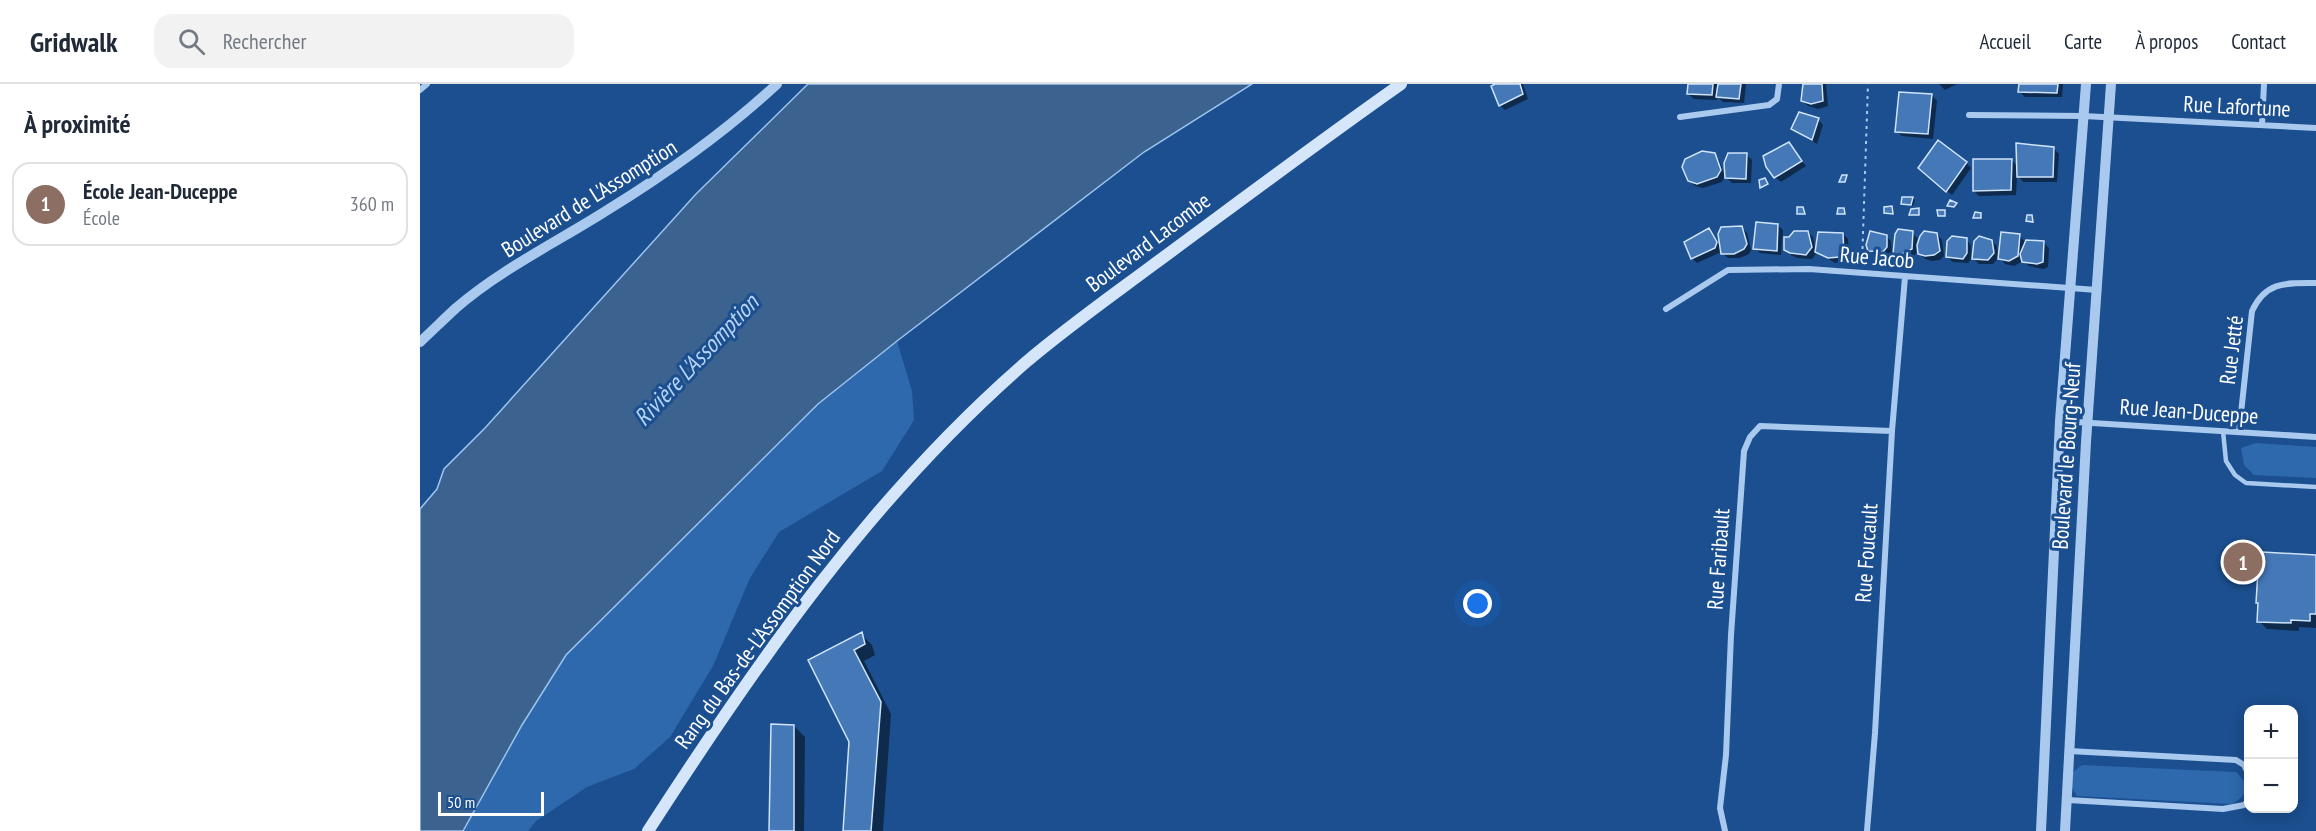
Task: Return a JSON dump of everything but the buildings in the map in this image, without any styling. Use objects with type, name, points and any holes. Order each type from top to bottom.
[{"type":"main road","name":"Boulevard Lacombe","points":[[934,452],[1026,363],[1091,310],[1401,84]]},
{"type":"main road","name":"Rang du Bas-de-L'Assomption Nord","points":[[648,831],[747,680],[795,615],[861,532],[934,452]]},
{"type":"street","points":[[420,90],[427,84]]},
{"type":"street","name":"Boulevard de L'Assomption","points":[[420,342],[457,307],[529,257],[611,208],[697,152],[777,84]]},
{"type":"street","points":[[1680,117],[1768,105],[1778,99],[1779,84]]},
{"type":"street","name":"Boulevard le Bourg-Neuf","points":[[2041,831],[2060,420],[2086,84]]},
{"type":"street","name":"Boulevard le Bourg-Neuf","points":[[2065,831],[2087,422],[2111,84]]},
{"type":"street","points":[[2262,125],[2265,84]]},
{"type":"street","name":"Rue Lafortune","points":[[1969,115],[2083,117],[2316,128]]},
{"type":"street","name":"Rue Jacob","points":[[1666,309],[1728,270],[1809,269],[1905,278],[2097,290]]},
{"type":"street","name":"Rue Foucault","points":[[1867,831],[1875,733],[1892,431],[1905,278]]},
{"type":"street","name":"Rue Jetté","points":[[2239,432],[2252,311],[2258,299],[2272,286],[2316,283]]},
{"type":"street","name":"Rue Jean-Duceppe","points":[[2060,420],[2316,437]]},
{"type":"street","name":"Rue Faribault","points":[[1725,831],[1720,808],[1726,755],[1731,636],[1744,451],[1750,437],[1761,426],[1892,431]]},
{"type":"street","points":[[2069,752],[2236,760],[2244,765]]},
{"type":"street","points":[[2068,800],[2223,809],[2244,805]]},
{"type":"lane","points":[[2223,431],[2226,461],[2235,475],[2246,483],[2316,488]]},
{"type":"path","points":[[1862,274],[1868,84]]},
{"type":"shaded area","points":[[897,341],[912,391],[914,420],[882,471],[779,532],[750,578],[713,666],[670,737],[634,769],[587,787],[536,821],[528,831],[463,831],[522,725],[566,655],[818,404]]},
{"type":"shaded area","points":[[2256,443],[2316,447],[2316,478],[2254,475],[2244,465],[2241,448]]},
{"type":"shaded area","points":[[2082,765],[2236,772],[2244,782],[2244,794],[2232,804],[2077,796],[2071,786],[2073,772]]},
{"type":"water","name":"Rivière L'Assomption","points":[[808,84],[1252,84],[1144,152],[818,404],[566,655],[522,725],[463,831],[420,831],[420,509],[437,489],[444,469],[485,428],[696,194]]},
{"type":"place","name":"École Jean-Duceppe","points":[[2243,562]]}]
